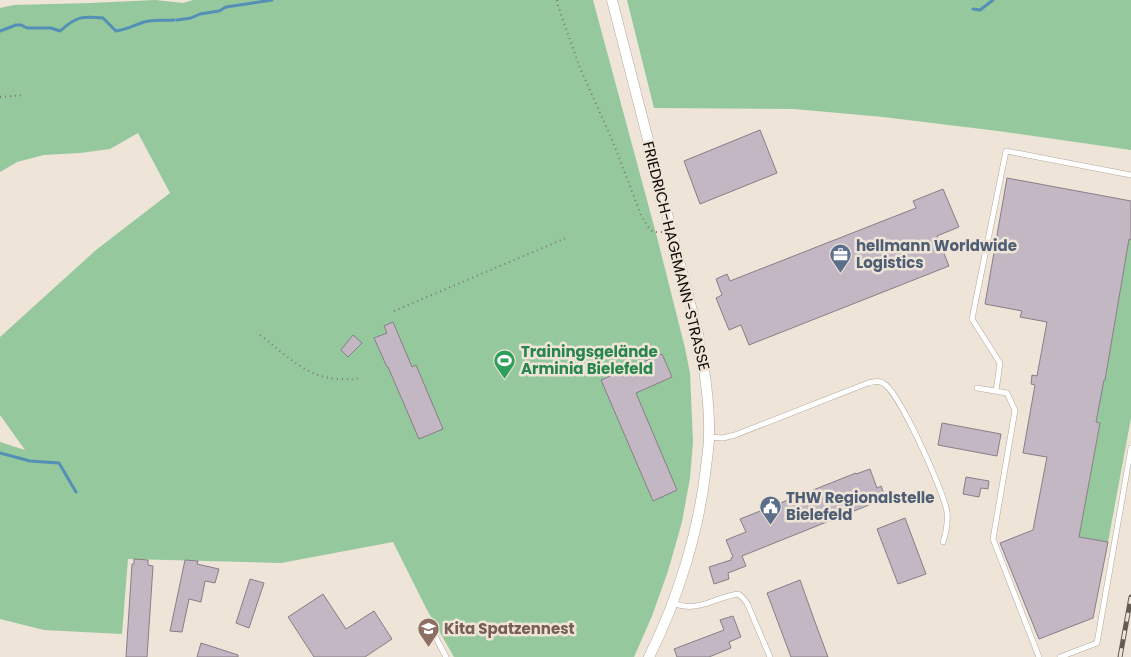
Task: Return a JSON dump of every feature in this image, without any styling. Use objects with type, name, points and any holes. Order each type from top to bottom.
[{"type":"street","name":"FRIEDRICH-HAGEMANN-STRASSE","points":[[612,0],[698,334],[705,371],[709,438],[704,487],[692,543],[672,603],[649,657]]},
{"type":"lane","points":[[996,391],[1000,364],[972,319],[1006,151],[1131,175]]},
{"type":"lane","points":[[709,438],[723,438],[735,435],[868,383],[882,382],[889,387],[907,419],[927,458],[940,490],[947,513],[943,542]]},
{"type":"lane","points":[[977,388],[1007,393],[1015,410],[993,539],[1039,657]]},
{"type":"lane","points":[[1060,657],[1097,643],[1131,448]]},
{"type":"lane","points":[[672,603],[695,606],[738,594],[747,603],[770,657]]},
{"type":"lane","points":[[435,636],[446,657]]},
{"type":"path","points":[[556,0],[580,68],[613,142],[641,215],[653,232],[659,233],[671,229]]},
{"type":"path","points":[[0,97],[25,95]]},
{"type":"path","points":[[394,311],[566,238]]},
{"type":"path","points":[[260,335],[307,371],[335,379],[353,380],[359,378]]},
{"type":"green space","points":[[155,0],[183,3],[193,0],[593,0],[658,241],[690,373],[693,442],[690,478],[682,522],[668,571],[652,616],[634,657],[454,657],[426,608],[393,542],[281,563],[128,559],[122,634],[44,630],[0,619],[0,442],[25,450],[0,415],[0,337],[96,250],[170,193],[138,133],[110,149],[44,155],[17,162],[0,172],[0,8],[14,5]]},
{"type":"green space","points":[[627,0],[1131,0],[1131,150],[883,117],[794,109],[654,108]]},
{"type":"green space","points":[[1129,239],[1131,240],[1131,418],[1108,542],[1079,537],[1100,423],[1096,422]]},
{"type":"building","points":[[760,130],[777,173],[700,204],[684,161]]},
{"type":"building","points":[[1007,178],[1131,201],[1131,240],[1129,239],[1096,422],[1100,423],[1079,537],[1108,542],[1093,618],[1039,639],[1000,543],[1033,530],[1047,457],[1023,453],[1035,385],[1031,384],[1032,375],[1037,376],[1047,322],[1020,317],[1022,311],[985,304]]},
{"type":"building","name":"hellmann Worldwide Logistics","points":[[943,189],[959,227],[937,236],[949,266],[749,345],[741,325],[729,330],[716,298],[722,295],[716,279],[727,274],[730,281],[916,208],[913,201]]},
{"type":"building","points":[[393,322],[412,367],[416,365],[443,429],[419,439],[374,338],[387,333],[384,326]]},
{"type":"building","points":[[353,335],[362,343],[348,357],[341,350]]},
{"type":"building","points":[[662,354],[672,377],[636,393],[677,490],[653,501],[601,380]]},
{"type":"building","points":[[942,423],[1001,434],[997,456],[938,445]]},
{"type":"building","points":[[870,469],[877,488],[881,486],[884,494],[867,501],[869,505],[742,556],[746,566],[728,573],[729,579],[714,584],[709,567],[731,560],[733,557],[726,540],[746,532],[740,519]]},
{"type":"building","points":[[966,477],[989,481],[988,489],[981,488],[979,497],[963,494]]},
{"type":"building","points":[[905,518],[926,574],[898,584],[877,529]]},
{"type":"building","points":[[134,559],[148,560],[148,565],[153,566],[147,657],[126,657],[132,564],[134,564]]},
{"type":"building","points":[[185,560],[198,561],[197,564],[219,569],[215,583],[205,581],[201,602],[189,599],[182,632],[170,631]]},
{"type":"building","points":[[250,579],[264,583],[249,628],[236,623]]},
{"type":"building","points":[[800,580],[828,657],[791,657],[767,593]]},
{"type":"building","points":[[323,594],[346,629],[374,611],[392,639],[365,657],[314,657],[288,617]]},
{"type":"building","points":[[733,616],[741,637],[729,642],[731,648],[709,657],[677,657],[674,649],[724,630],[720,620]]},
{"type":"building","points":[[201,643],[238,655],[238,657],[197,657]]},
{"type":"waterway","points":[[177,20],[219,11],[226,7],[272,0]]},
{"type":"waterway","points":[[973,9],[980,10],[993,0]]},
{"type":"waterway","points":[[0,31],[16,25],[27,28],[51,28],[60,31],[71,22],[85,17],[103,18],[116,31],[148,21],[174,20]]},
{"type":"waterway","points":[[0,453],[30,461],[59,463],[76,492]]},
{"type":"railway","points":[[1120,657],[1131,597]]},
{"type":"place","name":"hellmann Worldwide Logistics","points":[[840,274]]},
{"type":"place","name":"Trainingsgelände Arminia Bielefeld","points":[[505,380]]},
{"type":"place","name":"THW Regionalstelle Bielefeld","points":[[770,526]]},
{"type":"place","name":"Kita Spatzennest","points":[[428,648]]}]
